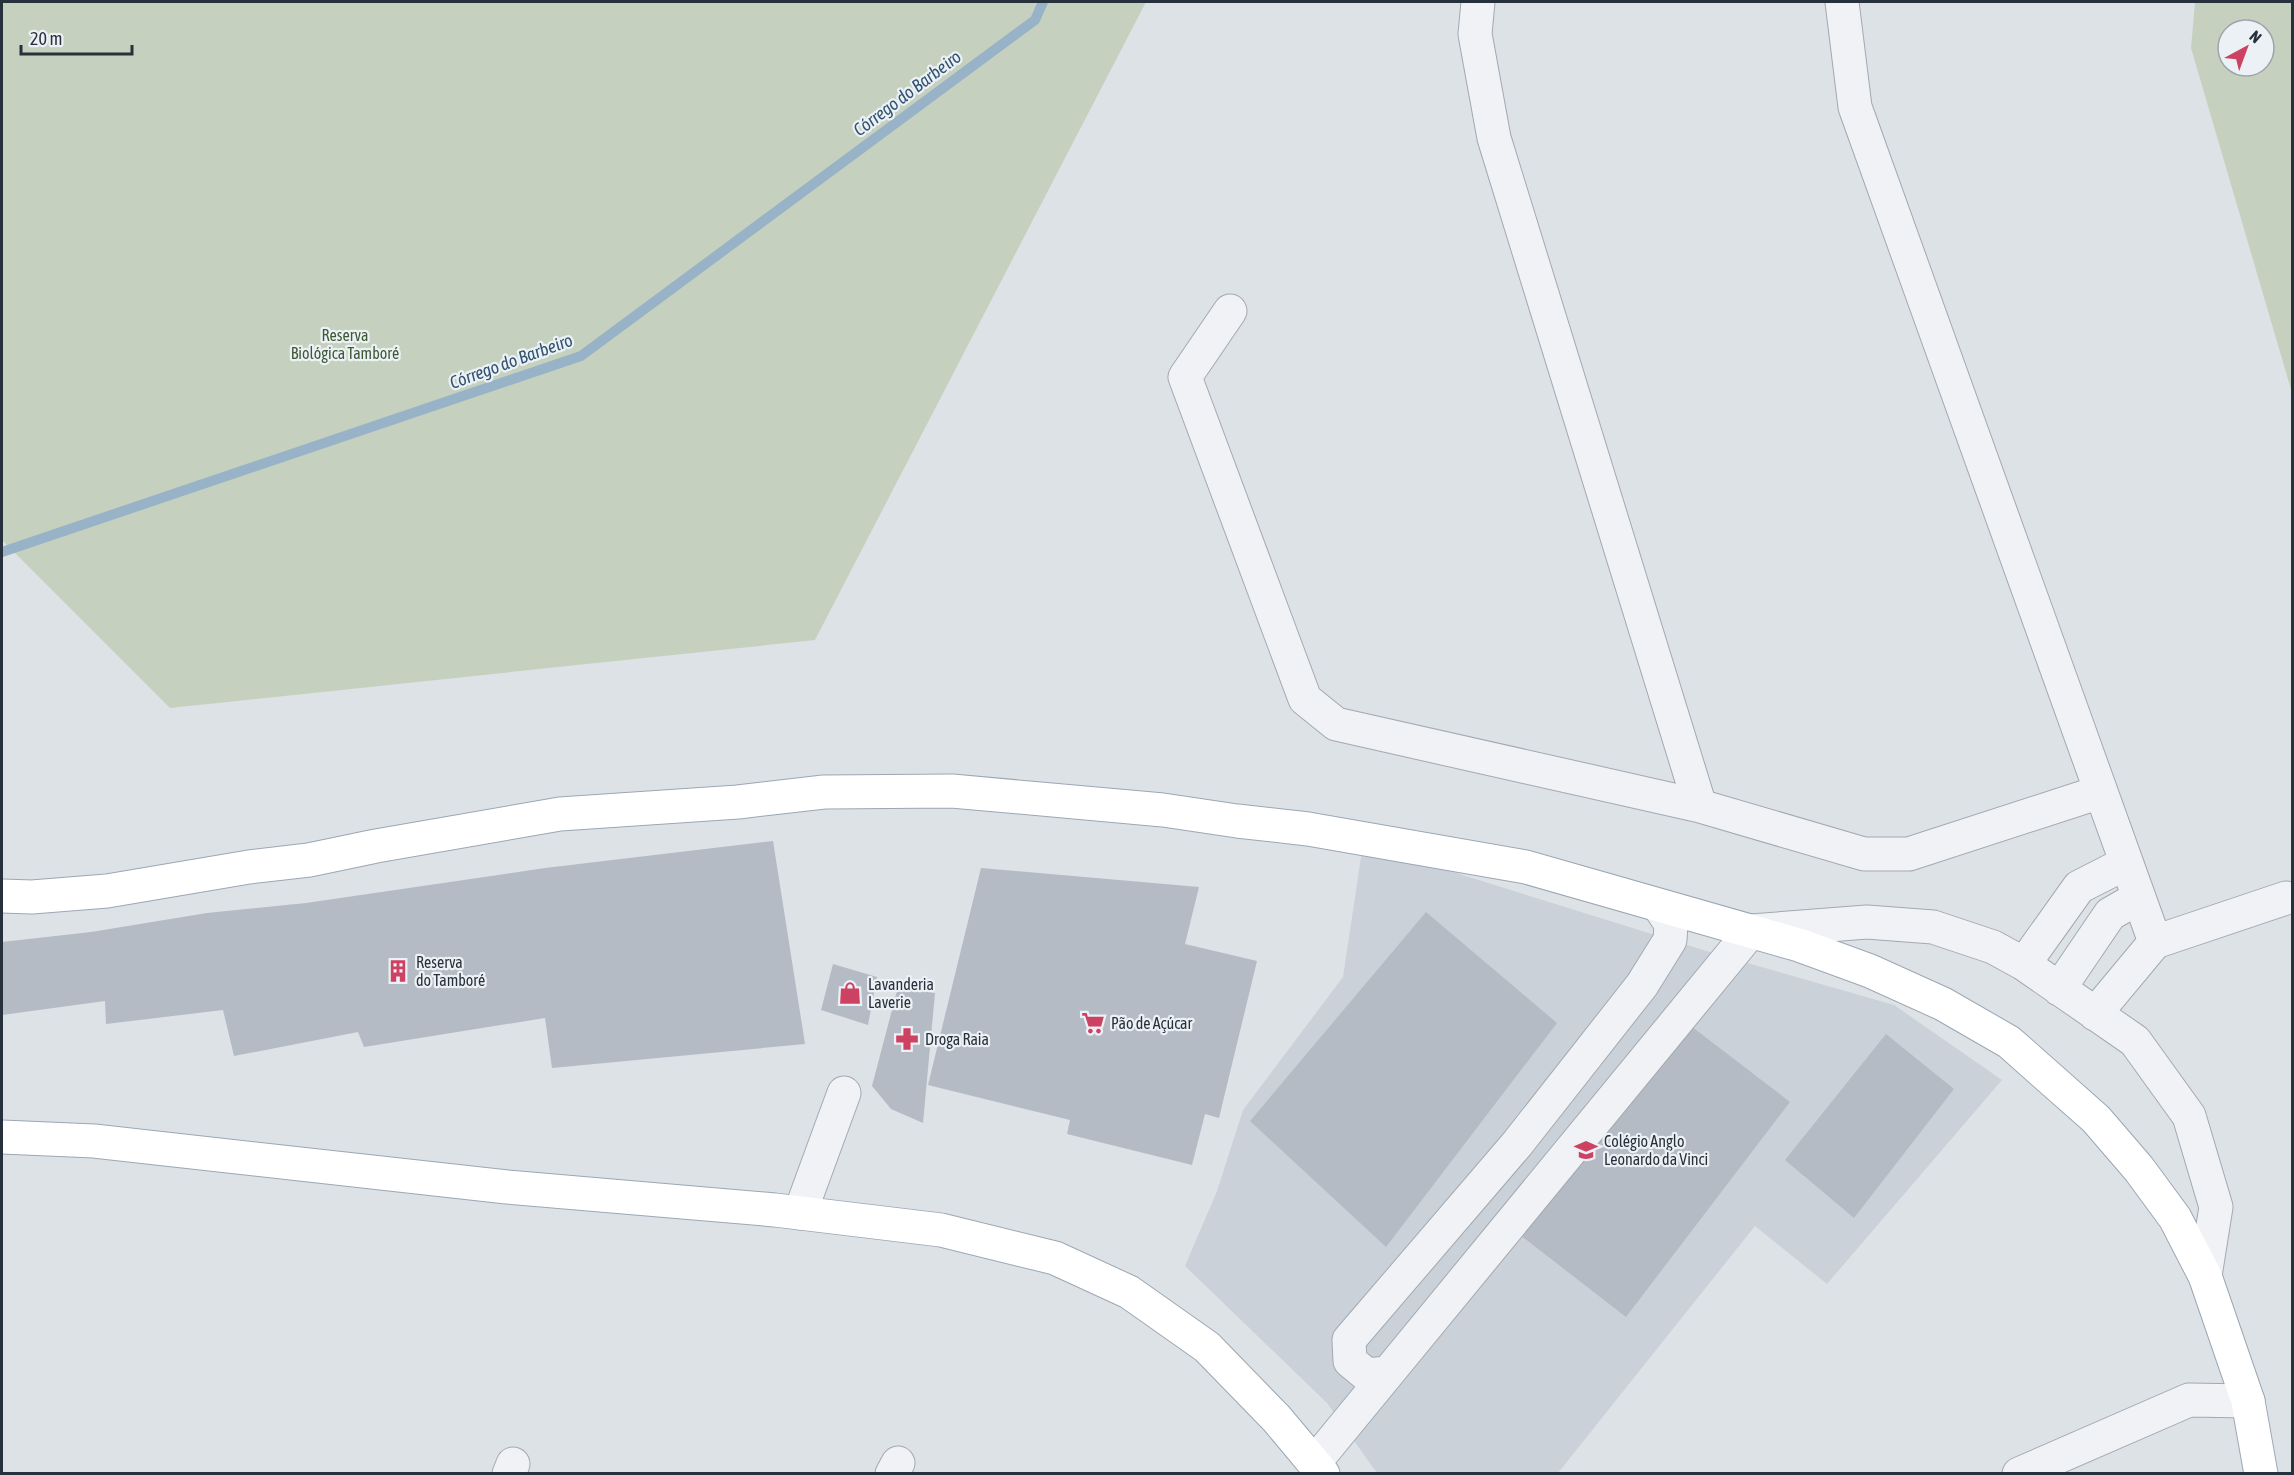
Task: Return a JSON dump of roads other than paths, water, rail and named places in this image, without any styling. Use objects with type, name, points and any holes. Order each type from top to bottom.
[{"type":"main road","points":[[2,896],[32,897],[107,891],[249,867],[309,860],[560,814],[738,802],[824,792],[952,791],[1163,810],[1308,829],[1526,867],[1798,945],[1870,971],[1943,1004],[2009,1042],[2096,1119],[2139,1169],[2175,1218],[2205,1276],[2248,1401],[2261,1473]]},
{"type":"main road","points":[[2,1137],[94,1141],[507,1187],[800,1213],[940,1230],[1056,1258],[1129,1292],[1207,1347],[1277,1419],[1318,1468]]},
{"type":"street","points":[[1478,2],[1475,34],[1494,138],[1700,806]]},
{"type":"street","points":[[1842,2],[1855,107],[2155,942]]},
{"type":"street","points":[[1230,311],[1185,377],[1305,699],[1336,724],[1700,806],[1864,854],[1909,854],[2100,792]]},
{"type":"street","points":[[2024,964],[2079,887],[2126,863]]},
{"type":"street","points":[[2076,1001],[2155,942],[2286,898]]},
{"type":"street","points":[[2076,1001],[2110,914],[2141,904]]},
{"type":"street","points":[[1387,1373],[1367,1375],[1350,1360],[1349,1340],[1517,1144],[1642,985],[1670,940],[1671,924],[1659,906]]},
{"type":"street","points":[[1318,1468],[1387,1373],[1751,932],[1867,922],[1934,927],[1993,947],[2024,964],[2135,1041],[2189,1116],[2216,1207],[2205,1276]]},
{"type":"street","points":[[800,1213],[844,1093]]},
{"type":"street","points":[[2019,1473],[2189,1400],[2248,1401]]},
{"type":"waterway","name":"Córrego do Barbeiro","points":[[2,552],[581,356],[1035,20],[1043,2]]},
{"type":"place","name":"Reserva do Tamboré","points":[[398,971]]},
{"type":"place","name":"Lavanderia Laverie","points":[[850,993]]},
{"type":"place","name":"Pão de Açúcar","points":[[1093,1023]]},
{"type":"place","name":"Droga Raia","points":[[907,1039]]},
{"type":"place","name":"Colégio Anglo Leonardo da Vinci","points":[[1586,1150]]},
{"type":"park label","name":"Reserva Biológica Tamboré","points":[[345,344]]}]
